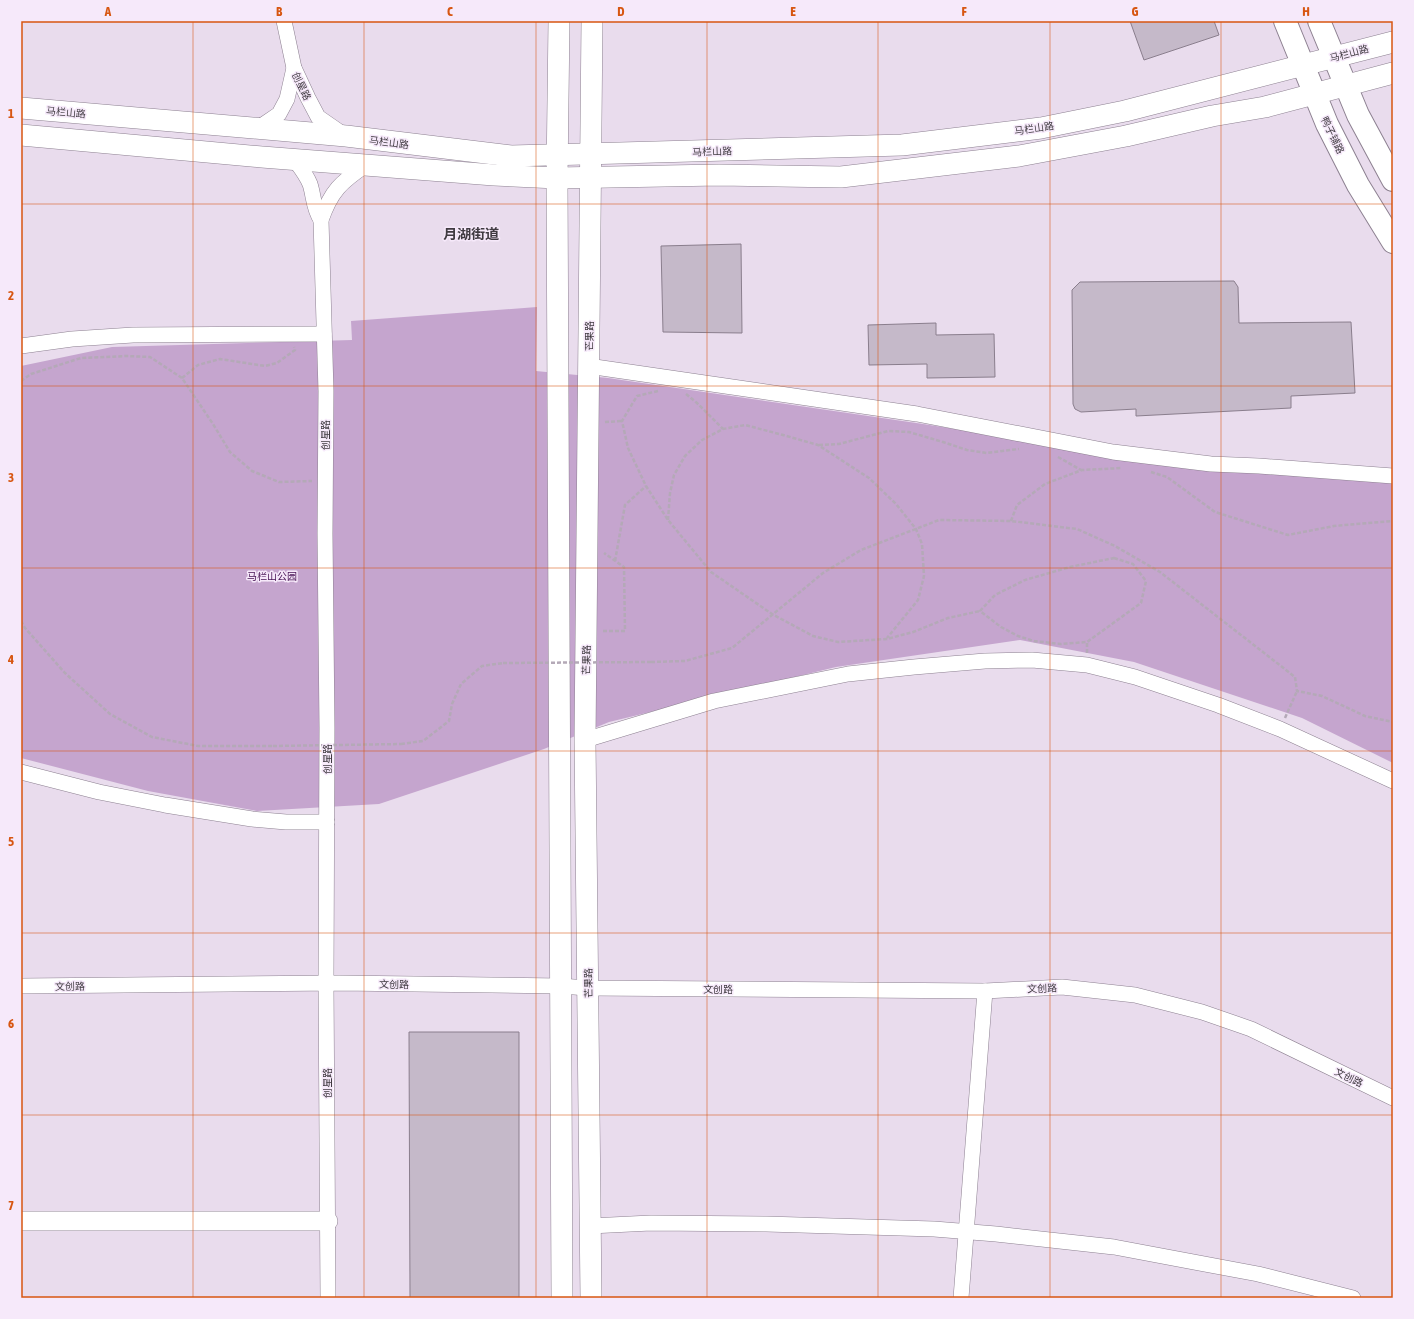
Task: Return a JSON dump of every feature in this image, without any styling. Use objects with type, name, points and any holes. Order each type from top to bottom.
[{"type":"main road","points":[[559,21],[557,178],[562,1298]]},
{"type":"main road","name":"芒果路","points":[[591,1298],[585,740],[592,21]]},
{"type":"main road","name":"鸭子铺路","points":[[1285,21],[1326,124],[1358,185],[1393,242]]},
{"type":"main road","points":[[1319,21],[1358,115],[1393,180]]},
{"type":"main road","name":"马栏山路","points":[[21,108],[346,136],[511,156],[902,145],[1034,129],[1125,112],[1393,42]]},
{"type":"main road","points":[[21,135],[494,175],[557,178],[719,175],[841,177],[1019,156],[1126,136],[1212,116],[1265,107],[1393,73]]},
{"type":"street","points":[[284,21],[294,68]]},
{"type":"street","name":"创星路","points":[[257,129],[279,114],[287,99],[294,68]]},
{"type":"street","name":"创星路","points":[[294,68],[318,117],[346,136]]},
{"type":"street","points":[[294,159],[310,184],[314,208],[321,220]]},
{"type":"street","points":[[321,220],[326,207],[338,187],[366,165]]},
{"type":"street","name":"创星路","points":[[321,220],[326,391],[326,983],[328,1298]]},
{"type":"street","points":[[21,346],[133,335],[324,334]]},
{"type":"street","points":[[588,366],[918,414],[1113,452],[1211,464],[1393,476]]},
{"type":"street","points":[[585,740],[714,701],[848,674],[985,661],[1032,660],[1087,665],[1135,677],[1218,705],[1280,729],[1393,781]]},
{"type":"street","points":[[21,772],[99,792],[165,805],[252,819],[286,822],[327,822]]},
{"type":"street","name":"文创路","points":[[21,986],[326,983],[560,986],[588,988],[985,991],[1062,987],[1135,995],[1202,1012],[1251,1029],[1393,1098]]},
{"type":"street","points":[[961,1298],[985,991]]},
{"type":"street","points":[[21,1221],[328,1221]]},
{"type":"street","points":[[590,1226],[651,1223],[766,1224],[873,1227],[966,1232],[1114,1247],[1258,1274],[1353,1298]]},
{"type":"path","points":[[182,378],[198,365],[220,359],[265,366],[277,363],[295,350],[290,335]]},
{"type":"path","points":[[21,381],[32,374],[75,360],[127,356],[150,358],[182,378],[214,424],[230,452],[252,471],[279,482],[325,481]]},
{"type":"path","points":[[663,389],[637,396],[622,421],[628,448],[646,486],[668,520],[712,572],[772,614],[813,636],[838,642],[887,639],[913,632],[948,618],[980,611],[995,595],[1024,580],[1070,567],[1114,558],[1132,564],[1146,581],[1141,603],[1087,642],[1061,644],[1034,641],[1018,636],[1001,627],[980,611]]},
{"type":"path","points":[[684,393],[697,403],[723,429]]},
{"type":"path","points":[[668,520],[670,493],[674,475],[685,456],[702,440],[723,429],[745,425],[818,446],[869,478],[896,504],[916,529],[922,544],[924,576],[918,600],[887,639]]},
{"type":"path","points":[[818,446],[839,444],[888,432],[909,432],[966,450],[987,453],[1021,448],[1022,435]]},
{"type":"path","points":[[1051,455],[1058,457],[1082,470]]},
{"type":"path","points":[[1011,521],[1017,505],[1045,484],[1082,470],[1130,468]]},
{"type":"path","points":[[1145,470],[1167,477],[1215,512],[1288,535],[1334,526],[1393,521]]},
{"type":"path","points":[[615,561],[625,506],[646,486]]},
{"type":"path","points":[[21,621],[25,628],[65,673],[110,714],[152,737],[198,746],[401,744],[423,740],[449,721],[452,704],[461,684],[482,666],[503,662],[651,662],[685,660],[732,648],[823,573],[861,550],[939,520],[1011,521],[1077,529],[1115,546],[1160,572],[1295,676],[1297,691],[1280,729]]},
{"type":"path","points":[[586,632],[625,631],[624,567],[587,542]]},
{"type":"path","points":[[1132,564],[1136,558]]},
{"type":"path","points":[[1297,691],[1322,696],[1365,716],[1393,722]]},
{"type":"green space","name":"马栏山公园","points":[[537,307],[536,371],[608,378],[923,424],[1163,462],[1332,479],[1393,483],[1393,763],[1302,718],[1134,662],[1020,640],[836,667],[609,722],[544,749],[379,804],[257,811],[148,791],[21,758],[21,366],[112,347],[352,340],[351,321]]},
{"type":"building","points":[[1130,21],[1214,21],[1219,35],[1144,60]]},
{"type":"building","points":[[741,244],[742,333],[663,332],[661,246]]},
{"type":"building","points":[[1234,281],[1238,287],[1239,323],[1351,322],[1355,393],[1291,396],[1291,408],[1136,416],[1136,409],[1081,412],[1075,409],[1073,404],[1072,290],[1080,282]]},
{"type":"building","points":[[936,323],[936,335],[994,334],[995,377],[927,378],[927,364],[869,365],[868,325]]},
{"type":"building","points":[[409,1032],[519,1032],[519,1298],[410,1298]]},
{"type":"district","name":"月湖街道","points":[[471,234]]}]
